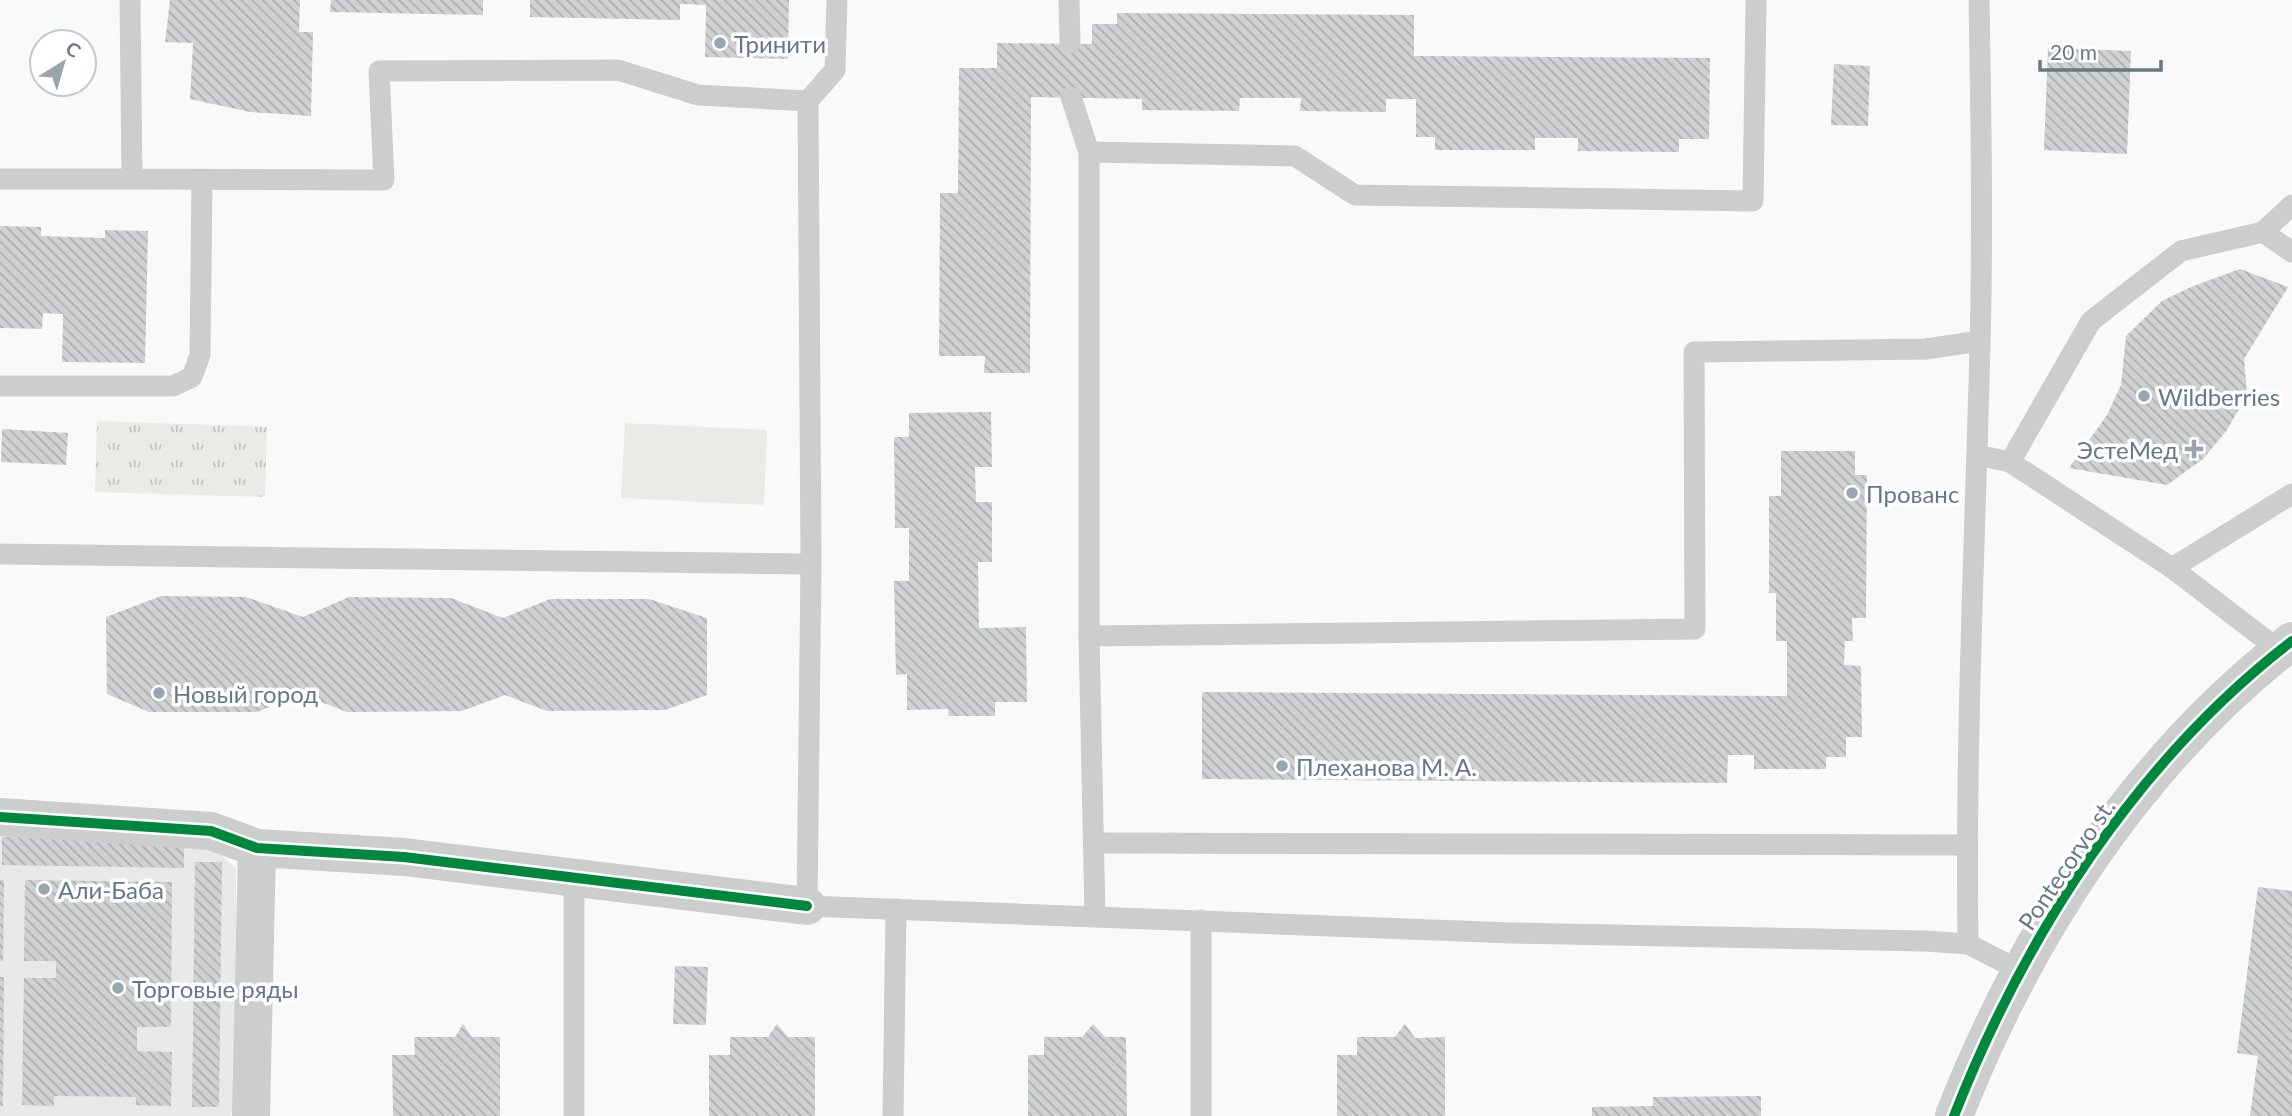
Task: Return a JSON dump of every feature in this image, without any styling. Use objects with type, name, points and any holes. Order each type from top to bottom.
[{"type":"street","name":"Pontecorvo st.","points":[[1954,1116],[1976,1060],[2021,971],[2061,903],[2114,824],[2168,759],[2222,701],[2286,646]]},
{"type":"street","points":[[0,817],[211,831],[257,848],[404,858],[807,905]]},
{"type":"street","points":[[251,1116],[257,848]]},
{"type":"lane","points":[[130,0],[132,179]]},
{"type":"lane","points":[[837,0],[835,70],[808,101],[811,564],[807,905],[1512,933],[1925,941],[1968,944],[2021,971]]},
{"type":"lane","points":[[1069,0],[1070,43]]},
{"type":"lane","points":[[1089,152],[1295,156],[1355,195],[1753,201],[1756,0]]},
{"type":"lane","points":[[1968,944],[1966,845],[1980,341],[1979,0]]},
{"type":"lane","points":[[0,179],[384,180],[379,71],[618,69],[698,95],[808,101]]},
{"type":"lane","points":[[1071,97],[1089,152],[1089,636],[1095,915]]},
{"type":"lane","points":[[0,386],[173,386],[192,377],[200,355],[202,180]]},
{"type":"lane","points":[[2010,462],[2091,321],[2181,251],[2263,232],[2292,205]]},
{"type":"lane","points":[[2263,232],[2292,252]]},
{"type":"lane","points":[[1089,636],[1695,629],[1694,352],[1926,349],[1980,341]]},
{"type":"lane","points":[[1977,455],[2010,462],[2286,646]]},
{"type":"lane","points":[[2172,568],[2292,494]]},
{"type":"lane","points":[[0,554],[811,564]]},
{"type":"lane","points":[[1094,843],[1966,845]]},
{"type":"lane","points":[[574,877],[574,1116]]},
{"type":"lane","points":[[893,1116],[896,908]]},
{"type":"lane","points":[[1201,920],[1201,1116]]},
{"type":"shaded area","name":"Торговые ряды","points":[[0,835],[205,839],[236,869],[237,1106],[230,1116],[0,1116]]},
{"type":"green space","points":[[97,421],[267,427],[265,497],[95,492]]},
{"type":"green space","points":[[625,423],[767,430],[764,505],[621,498]]},
{"type":"building","points":[[170,0],[300,0],[299,32],[313,32],[311,116],[250,112],[190,99],[193,43],[165,42]]},
{"type":"building","points":[[331,0],[483,0],[483,15],[330,12]]},
{"type":"building","points":[[530,0],[789,0],[788,59],[705,57],[706,5],[680,4],[680,20],[530,17]]},
{"type":"building","points":[[1117,13],[1414,15],[1414,56],[1710,58],[1709,139],[1679,139],[1679,152],[1578,151],[1578,138],[1535,138],[1535,150],[1435,150],[1435,137],[1416,137],[1416,99],[1386,99],[1386,112],[1300,111],[1301,98],[1240,98],[1239,111],[1142,110],[1142,99],[1031,97],[1030,373],[984,373],[985,356],[939,356],[940,193],[958,193],[959,68],[997,68],[997,43],[1092,44],[1092,24],[1117,24]]},
{"type":"building","points":[[2048,48],[2131,51],[2127,154],[2044,150]]},
{"type":"building","points":[[1834,64],[1870,66],[1868,126],[1831,125]]},
{"type":"building","points":[[0,226],[41,227],[41,236],[105,238],[105,230],[148,231],[145,363],[62,362],[63,314],[43,313],[42,329],[0,328]]},
{"type":"building","points":[[2240,269],[2288,287],[2244,359],[2247,395],[2227,430],[2203,459],[2167,485],[2069,468],[2107,415],[2121,385],[2126,336],[2162,301]]},
{"type":"building","points":[[991,412],[992,467],[975,467],[976,502],[992,502],[992,562],[978,562],[979,628],[1026,627],[1027,702],[995,702],[995,716],[949,716],[948,709],[907,710],[907,674],[896,675],[894,581],[909,581],[909,528],[895,528],[894,437],[909,437],[909,413]]},
{"type":"building","points":[[2,429],[68,433],[66,465],[1,462]]},
{"type":"building","points":[[1781,451],[1855,451],[1855,475],[1867,475],[1866,618],[1852,618],[1853,641],[1845,641],[1844,665],[1861,666],[1862,737],[1846,737],[1846,757],[1826,757],[1826,769],[1754,769],[1754,755],[1728,755],[1727,783],[1202,779],[1202,692],[1787,696],[1787,641],[1776,641],[1776,593],[1769,593],[1769,496],[1781,496]]},
{"type":"building","points":[[161,596],[246,597],[303,617],[349,597],[451,598],[503,618],[550,599],[649,599],[707,618],[707,695],[665,710],[547,711],[505,695],[462,711],[347,712],[301,694],[257,712],[149,712],[107,694],[106,617]]},
{"type":"building","points":[[2,837],[184,839],[184,868],[2,865]]},
{"type":"building","points":[[195,862],[222,862],[219,1107],[192,1107]]},
{"type":"building","points":[[0,880],[4,880],[3,961],[0,961]]},
{"type":"building","points":[[25,880],[172,882],[171,1027],[137,1027],[137,1051],[172,1052],[171,1106],[136,1105],[136,1097],[54,1096],[54,1106],[22,1105],[24,978],[56,978],[56,961],[24,961]]},
{"type":"building","points":[[2258,887],[2292,891],[2292,1116],[2250,1116],[2258,1056],[2237,1053]]},
{"type":"building","points":[[675,966],[708,967],[706,1025],[673,1024]]},
{"type":"building","points":[[0,977],[4,977],[3,1106],[0,1106]]},
{"type":"building","points":[[463,1024],[472,1037],[500,1037],[500,1116],[393,1116],[392,1055],[415,1055],[414,1037],[455,1037]]},
{"type":"building","points":[[777,1024],[788,1037],[815,1037],[815,1116],[709,1116],[709,1055],[730,1055],[730,1037],[768,1037]]},
{"type":"building","points":[[1093,1024],[1105,1037],[1126,1037],[1127,1116],[1028,1116],[1028,1055],[1044,1055],[1044,1037],[1082,1037]]},
{"type":"building","points":[[1405,1024],[1415,1038],[1445,1037],[1445,1116],[1337,1116],[1337,1055],[1357,1055],[1357,1037],[1395,1037]]},
{"type":"building","points":[[1761,1096],[1761,1116],[1592,1116],[1592,1107],[1653,1106],[1653,1097]]},
{"type":"cycle path","points":[[1954,1116],[2015,982],[2051,918],[2092,855],[2136,796],[2184,740],[2236,688],[2292,641]]},
{"type":"cycle path","points":[[0,817],[211,831],[257,848],[404,857],[807,906]]},
{"type":"place","name":"Тринити","points":[[720,43]]},
{"type":"place","name":"Wildberries","points":[[2144,396]]},
{"type":"place","name":"ЭстеМед","points":[[2194,449]]},
{"type":"place","name":"Прованс","points":[[1852,493]]},
{"type":"place","name":"Новый город","points":[[159,693]]},
{"type":"place","name":"Плеханова М. А.","points":[[1282,766]]},
{"type":"place","name":"Али-Баба","points":[[44,889]]},
{"type":"place","name":"Торговые ряды","points":[[118,988]]}]
